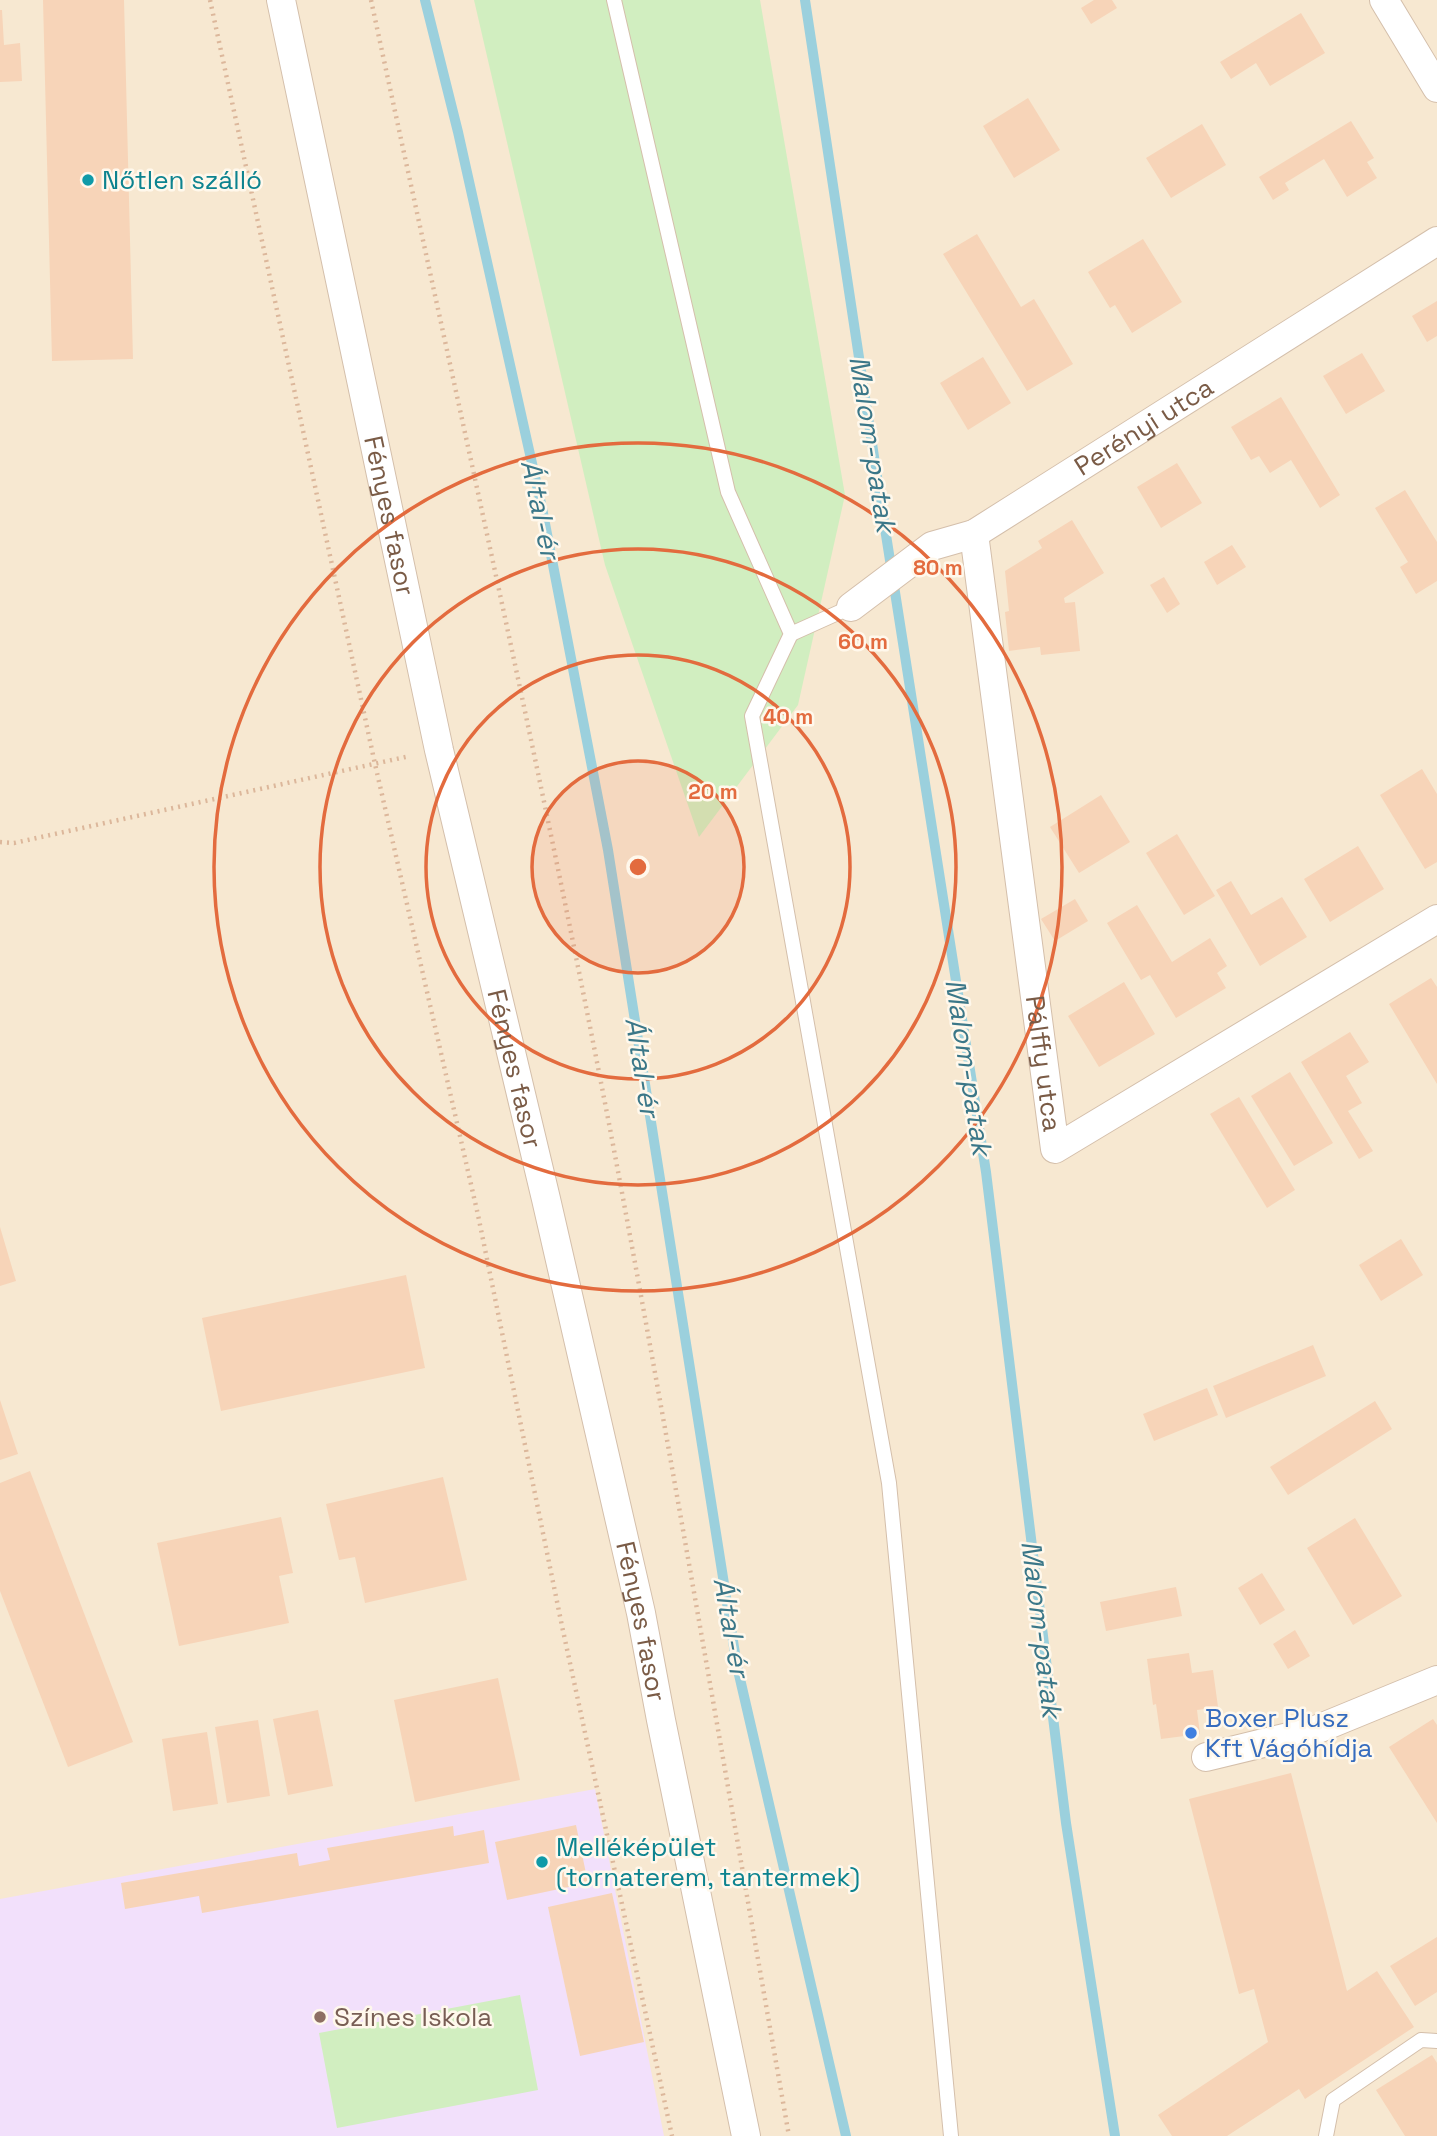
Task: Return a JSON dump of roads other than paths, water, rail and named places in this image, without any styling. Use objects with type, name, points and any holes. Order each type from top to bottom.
[{"type":"street","name":"Fényes fasor","points":[[281,0],[439,750],[641,1613],[746,2136]]},
{"type":"street","points":[[1384,0],[1437,88]]},
{"type":"street","name":"Perényi utca","points":[[851,607],[932,546],[974,534],[1437,241]]},
{"type":"street","name":"Pálffy utca","points":[[974,534],[1055,1149],[1437,919]]},
{"type":"street","points":[[1206,1758],[1312,1731],[1437,1680]]},
{"type":"lane","points":[[614,0],[728,492],[791,634]]},
{"type":"lane","points":[[851,607],[791,634],[752,716],[889,1483],[951,2136]]},
{"type":"lane","points":[[1326,2136],[1333,2100],[1421,2040],[1437,2041]]},
{"type":"waterway","name":"Által-ér","points":[[425,0],[458,132],[542,508],[608,850],[737,1666],[846,2136]]},
{"type":"waterway","name":"Malom-patak","points":[[805,0],[986,1172],[1066,1823],[1115,2136]]},
{"type":"place","name":"Nőtlen szálló","points":[[88,180]]},
{"type":"place","name":"Boxer Plusz Kft Vágóhídja","points":[[1191,1733]]},
{"type":"place","name":"Melléképület (tornaterem, tantermek)","points":[[542,1862]]},
{"type":"place","name":"Színes Iskola","points":[[320,2017]]}]
